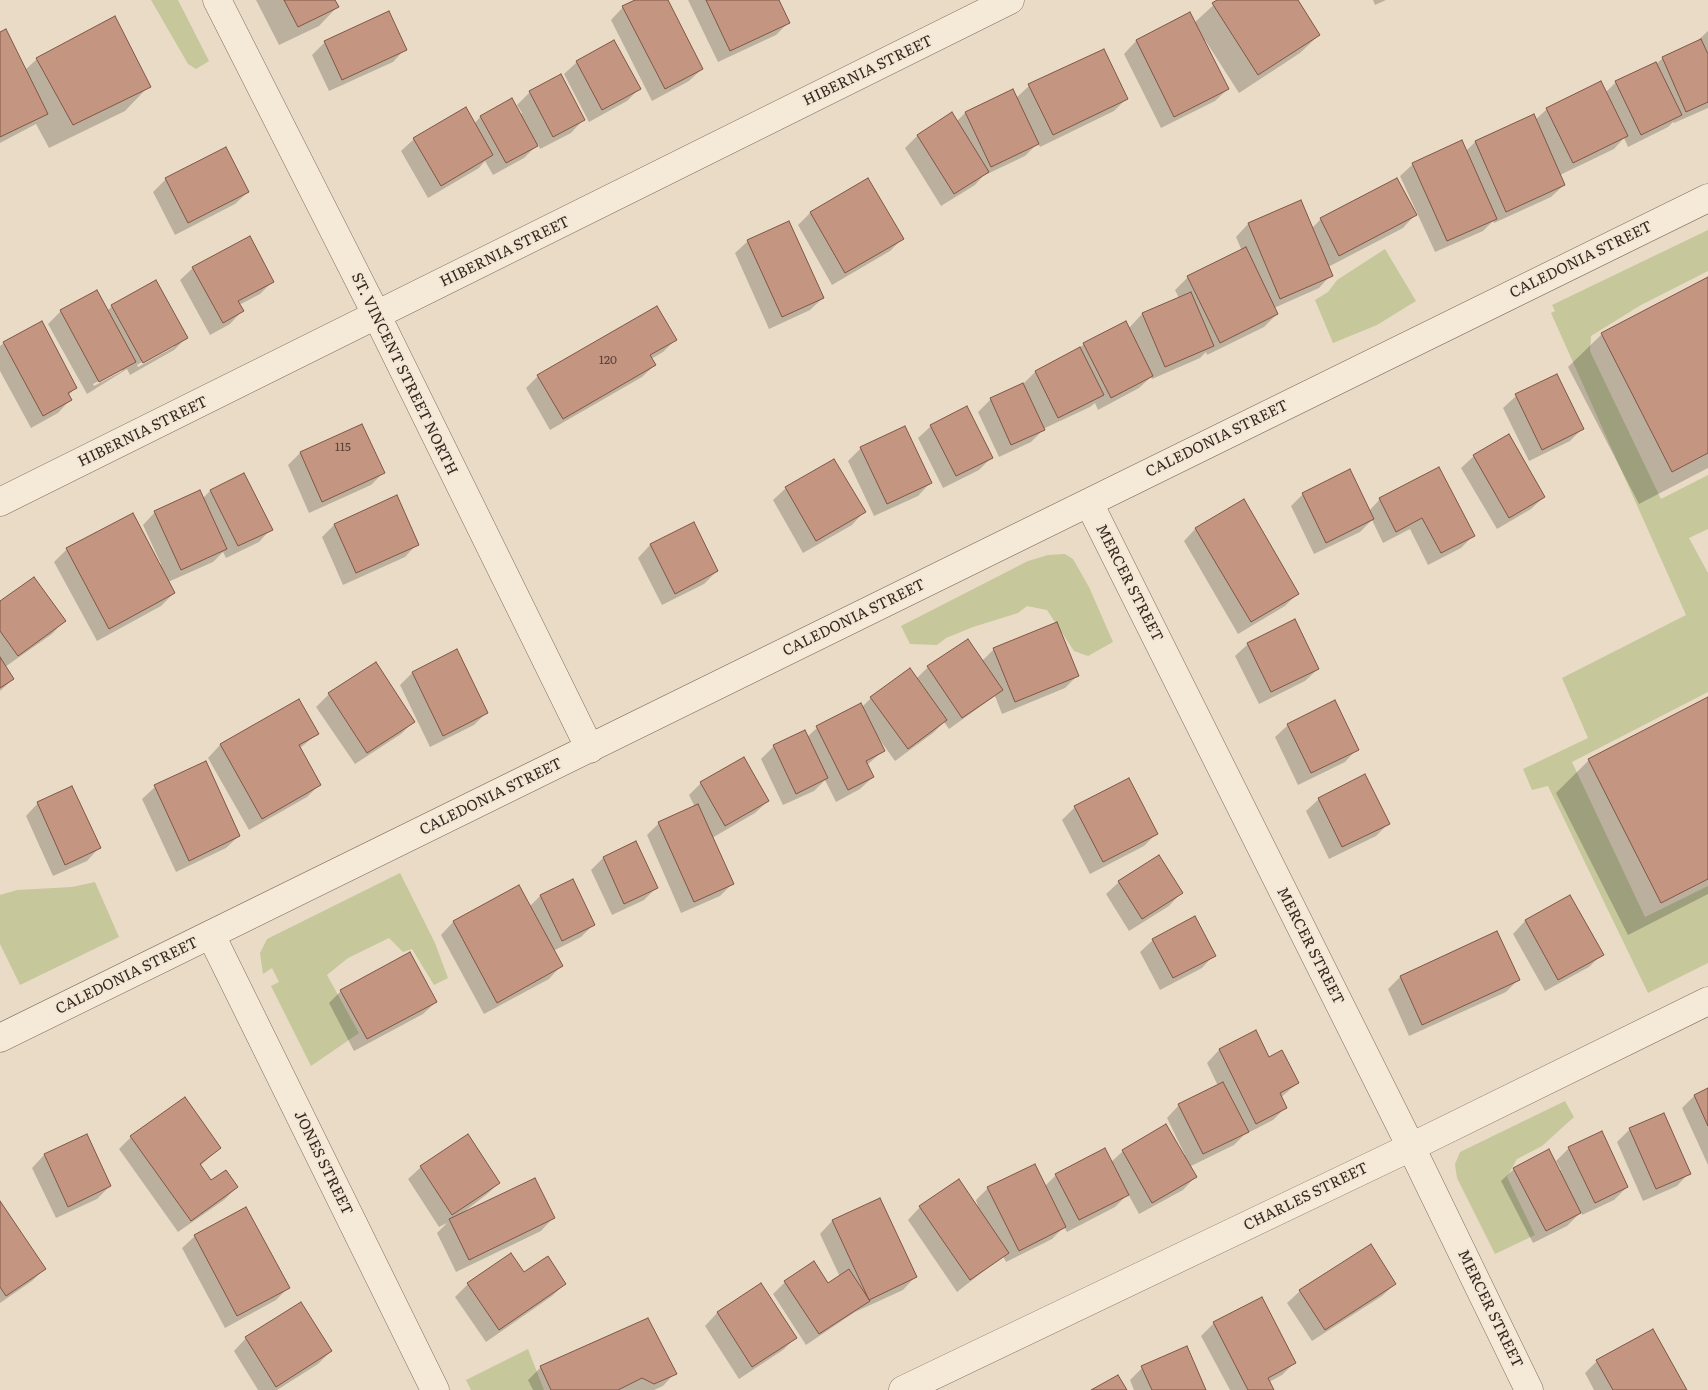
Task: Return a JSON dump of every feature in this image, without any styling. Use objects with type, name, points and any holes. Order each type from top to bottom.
[{"type":"street","name":"ST. VINCENT STREET NORTH","points":[[217,0],[590,749]]},
{"type":"street","name":"HIBERNIA STREET","points":[[0,502],[1010,0]]},
{"type":"street","name":"CALEDONIA STREET","points":[[0,1038],[1708,198]]},
{"type":"street","name":"MERCER STREET","points":[[1089,503],[1411,1146],[1529,1390]]},
{"type":"street","name":"JONES STREET","points":[[211,935],[435,1390]]},
{"type":"street","name":"CHARLES STREET","points":[[903,1390],[1411,1146],[1708,1000]]},
{"type":"green space","points":[[151,0],[178,0],[209,61],[196,69],[188,64]]},
{"type":"green space","points":[[1708,230],[1708,271],[1641,305],[1591,336],[1590,351],[1661,499],[1708,475],[1708,529],[1689,538],[1708,573],[1708,692],[1572,762],[1645,917],[1708,886],[1708,963],[1648,993],[1548,786],[1532,790],[1523,769],[1588,738],[1562,678],[1686,615],[1551,313],[1555,311],[1552,305]]},
{"type":"green space","points":[[1385,249],[1416,301],[1377,325],[1333,343],[1315,300],[1328,292],[1337,280]]},
{"type":"green space","points":[[1065,554],[1073,559],[1089,587],[1113,642],[1088,656],[1074,651],[1047,610],[1027,606],[1018,613],[973,627],[946,638],[937,645],[910,644],[901,626],[1028,561],[1048,555]]},
{"type":"green space","points":[[400,873],[435,943],[448,978],[434,985],[412,949],[403,952],[389,938],[348,958],[327,975],[359,1033],[311,1066],[271,986],[279,982],[272,968],[263,974],[260,953],[267,939]]},
{"type":"green space","points":[[95,882],[119,937],[20,985],[0,944],[0,895],[17,890],[72,887]]},
{"type":"green space","points":[[1565,1101],[1574,1117],[1542,1146],[1517,1159],[1507,1177],[1535,1235],[1495,1254],[1457,1178],[1455,1164],[1460,1152]]},
{"type":"green space","points":[[528,1349],[544,1390],[471,1390],[466,1380]]},
{"type":"building","points":[[284,0],[335,0],[339,7],[298,27]]},
{"type":"building","points":[[635,0],[668,0],[703,69],[665,89],[622,6]]},
{"type":"building","points":[[706,0],[779,0],[790,23],[730,51]]},
{"type":"building","points":[[1217,0],[1298,0],[1320,35],[1258,75],[1212,3]]},
{"type":"building","points":[[389,11],[407,50],[342,80],[324,41]]},
{"type":"building","points":[[1190,12],[1229,89],[1174,117],[1136,40]]},
{"type":"building","points":[[115,16],[151,87],[73,125],[36,58]]},
{"type":"building","points":[[6,29],[48,114],[0,137],[0,32]]},
{"type":"building","points":[[1701,39],[1708,54],[1708,102],[1686,112],[1662,57]]},
{"type":"building","points":[[614,40],[641,89],[602,110],[576,61]]},
{"type":"building","points":[[1104,49],[1128,99],[1053,135],[1028,84]]},
{"type":"building","points":[[1656,62],[1682,115],[1641,135],[1615,81]]},
{"type":"building","points":[[561,74],[585,120],[553,137],[529,91]]},
{"type":"building","points":[[1601,81],[1628,136],[1573,163],[1546,108]]},
{"type":"building","points":[[1013,89],[1039,144],[991,167],[965,112]]},
{"type":"building","points":[[512,98],[538,146],[506,163],[480,116]]},
{"type":"building","points":[[466,107],[493,155],[441,186],[413,138]]},
{"type":"building","points":[[952,112],[989,172],[954,194],[917,135]]},
{"type":"building","points":[[1534,114],[1565,185],[1506,212],[1475,141]]},
{"type":"building","points":[[1462,140],[1497,219],[1447,241],[1412,163]]},
{"type":"building","points":[[226,147],[249,192],[188,223],[165,178]]},
{"type":"building","points":[[868,178],[904,239],[845,273],[810,212]]},
{"type":"building","points":[[1397,178],[1417,215],[1339,256],[1320,218]]},
{"type":"building","points":[[1301,200],[1333,276],[1280,299],[1248,223]]},
{"type":"building","points":[[789,221],[824,298],[782,317],[747,240]]},
{"type":"building","points":[[250,236],[274,282],[238,301],[244,311],[223,323],[192,267]]},
{"type":"building","points":[[1246,247],[1278,314],[1220,343],[1187,276]]},
{"type":"building","points":[[1708,277],[1708,453],[1672,472],[1601,333]]},
{"type":"building","points":[[156,280],[188,338],[143,363],[111,305]]},
{"type":"building","points":[[97,290],[136,362],[99,382],[60,310]]},
{"type":"building","points":[[1191,292],[1214,346],[1165,367],[1142,313]]},
{"type":"building","points":[[657,306],[677,340],[650,355],[656,365],[563,419],[537,375]]},
{"type":"building","points":[[42,321],[77,388],[68,393],[72,400],[43,416],[3,342]]},
{"type":"building","points":[[1126,321],[1153,376],[1111,398],[1083,343]]},
{"type":"building","points":[[1080,347],[1104,395],[1058,418],[1035,371]]},
{"type":"building","points":[[1557,374],[1584,429],[1542,450],[1515,394]]},
{"type":"building","points":[[1023,383],[1045,430],[1011,445],[990,398]]},
{"type":"building","points":[[967,406],[993,458],[956,476],[930,425]]},
{"type":"building","points":[[362,424],[385,473],[322,502],[300,452]]},
{"type":"building","points":[[905,426],[932,483],[887,504],[860,447]]},
{"type":"building","points":[[1509,434],[1545,497],[1509,518],[1473,455]]},
{"type":"building","points":[[834,459],[866,512],[816,541],[785,487]]},
{"type":"building","points":[[1439,467],[1475,536],[1441,553],[1422,518],[1396,532],[1379,498]]},
{"type":"building","points":[[1350,469],[1374,519],[1326,543],[1302,493]]},
{"type":"building","points":[[244,473],[273,530],[238,546],[210,490]]},
{"type":"building","points":[[200,490],[227,549],[181,570],[154,511]]},
{"type":"building","points":[[397,495],[419,545],[356,573],[334,524]]},
{"type":"building","points":[[1244,499],[1299,594],[1251,622],[1195,528]]},
{"type":"building","points":[[133,513],[175,593],[109,629],[66,548]]},
{"type":"building","points":[[694,522],[718,571],[675,594],[650,544]]},
{"type":"building","points":[[34,577],[66,621],[18,656],[0,631],[0,601]]},
{"type":"building","points":[[1295,619],[1319,669],[1271,692],[1247,643]]},
{"type":"building","points":[[1057,622],[1079,676],[1015,702],[993,648]]},
{"type":"building","points":[[968,639],[1003,690],[962,718],[927,666]]},
{"type":"building","points":[[457,649],[488,713],[443,736],[412,672]]},
{"type":"building","points":[[0,657],[14,679],[0,688]]},
{"type":"building","points":[[376,662],[415,722],[367,753],[328,693]]},
{"type":"building","points":[[910,668],[947,720],[908,749],[870,697]]},
{"type":"building","points":[[1708,697],[1708,879],[1661,903],[1588,759]]},
{"type":"building","points":[[299,699],[319,734],[299,745],[321,785],[262,819],[220,744]]},
{"type":"building","points":[[1335,700],[1359,750],[1311,773],[1287,724]]},
{"type":"building","points":[[861,703],[885,751],[866,761],[874,777],[848,790],[816,726]]},
{"type":"building","points":[[805,730],[828,778],[796,794],[773,745]]},
{"type":"building","points":[[744,757],[769,801],[725,826],[700,782]]},
{"type":"building","points":[[206,761],[240,836],[189,861],[154,785]]},
{"type":"building","points":[[1365,774],[1390,824],[1342,847],[1318,798]]},
{"type":"building","points":[[1129,778],[1158,834],[1103,862],[1074,806]]},
{"type":"building","points":[[72,786],[101,848],[65,865],[37,802]]},
{"type":"building","points":[[698,804],[734,884],[694,902],[658,822]]},
{"type":"building","points":[[636,841],[658,888],[624,904],[603,857]]},
{"type":"building","points":[[1159,855],[1183,893],[1142,919],[1118,881]]},
{"type":"building","points":[[573,879],[595,925],[562,941],[540,895]]},
{"type":"building","points":[[519,885],[563,966],[497,1003],[453,921]]},
{"type":"building","points":[[1570,895],[1604,955],[1558,980],[1525,920]]},
{"type":"building","points":[[1195,916],[1216,956],[1173,978],[1152,939]]},
{"type":"building","points":[[1497,931],[1520,980],[1422,1025],[1400,976]]},
{"type":"building","points":[[410,952],[437,1002],[367,1039],[340,990]]},
{"type":"building","points":[[1256,1030],[1269,1057],[1282,1050],[1299,1083],[1280,1093],[1287,1108],[1256,1124],[1219,1049]]},
{"type":"building","points":[[1223,1082],[1249,1132],[1203,1154],[1178,1104]]},
{"type":"building","points":[[1708,1088],[1708,1126],[1694,1095]]},
{"type":"building","points":[[185,1097],[221,1148],[200,1164],[211,1180],[226,1170],[238,1187],[191,1221],[130,1136]]},
{"type":"building","points":[[1664,1113],[1691,1174],[1656,1189],[1629,1128]]},
{"type":"building","points":[[1166,1124],[1197,1177],[1152,1203],[1122,1150]]},
{"type":"building","points":[[1602,1131],[1628,1187],[1595,1203],[1568,1147]]},
{"type":"building","points":[[87,1134],[111,1186],[68,1207],[44,1154]]},
{"type":"building","points":[[468,1134],[500,1183],[452,1215],[420,1166]]},
{"type":"building","points":[[1105,1148],[1129,1195],[1079,1220],[1055,1174]]},
{"type":"building","points":[[1549,1149],[1581,1213],[1546,1231],[1513,1168]]},
{"type":"building","points":[[1035,1164],[1066,1227],[1019,1251],[987,1187]]},
{"type":"building","points":[[535,1178],[555,1218],[469,1260],[449,1219]]},
{"type":"building","points":[[959,1179],[1009,1253],[970,1280],[919,1206]]},
{"type":"building","points":[[880,1198],[917,1277],[869,1300],[832,1220]]},
{"type":"building","points":[[0,1201],[46,1269],[6,1296],[0,1287]]},
{"type":"building","points":[[246,1207],[290,1288],[237,1316],[194,1235]]},
{"type":"building","points":[[1371,1244],[1396,1284],[1325,1330],[1299,1290]]},
{"type":"building","points":[[511,1253],[524,1272],[548,1256],[566,1284],[499,1330],[467,1283]]},
{"type":"building","points":[[814,1261],[828,1283],[849,1269],[870,1301],[819,1334],[784,1281]]},
{"type":"building","points":[[761,1283],[797,1338],[752,1367],[717,1312]]},
{"type":"building","points":[[1262,1297],[1296,1363],[1268,1378],[1274,1390],[1248,1390],[1213,1322]]},
{"type":"building","points":[[301,1302],[332,1351],[276,1387],[245,1337]]},
{"type":"building","points":[[648,1318],[677,1374],[654,1384],[642,1378],[618,1390],[551,1390],[540,1366]]},
{"type":"building","points":[[1653,1329],[1687,1390],[1613,1390],[1596,1360]]},
{"type":"building","points":[[1187,1346],[1206,1390],[1152,1390],[1141,1366]]},
{"type":"building","points":[[1118,1375],[1127,1390],[1091,1390]]}]
